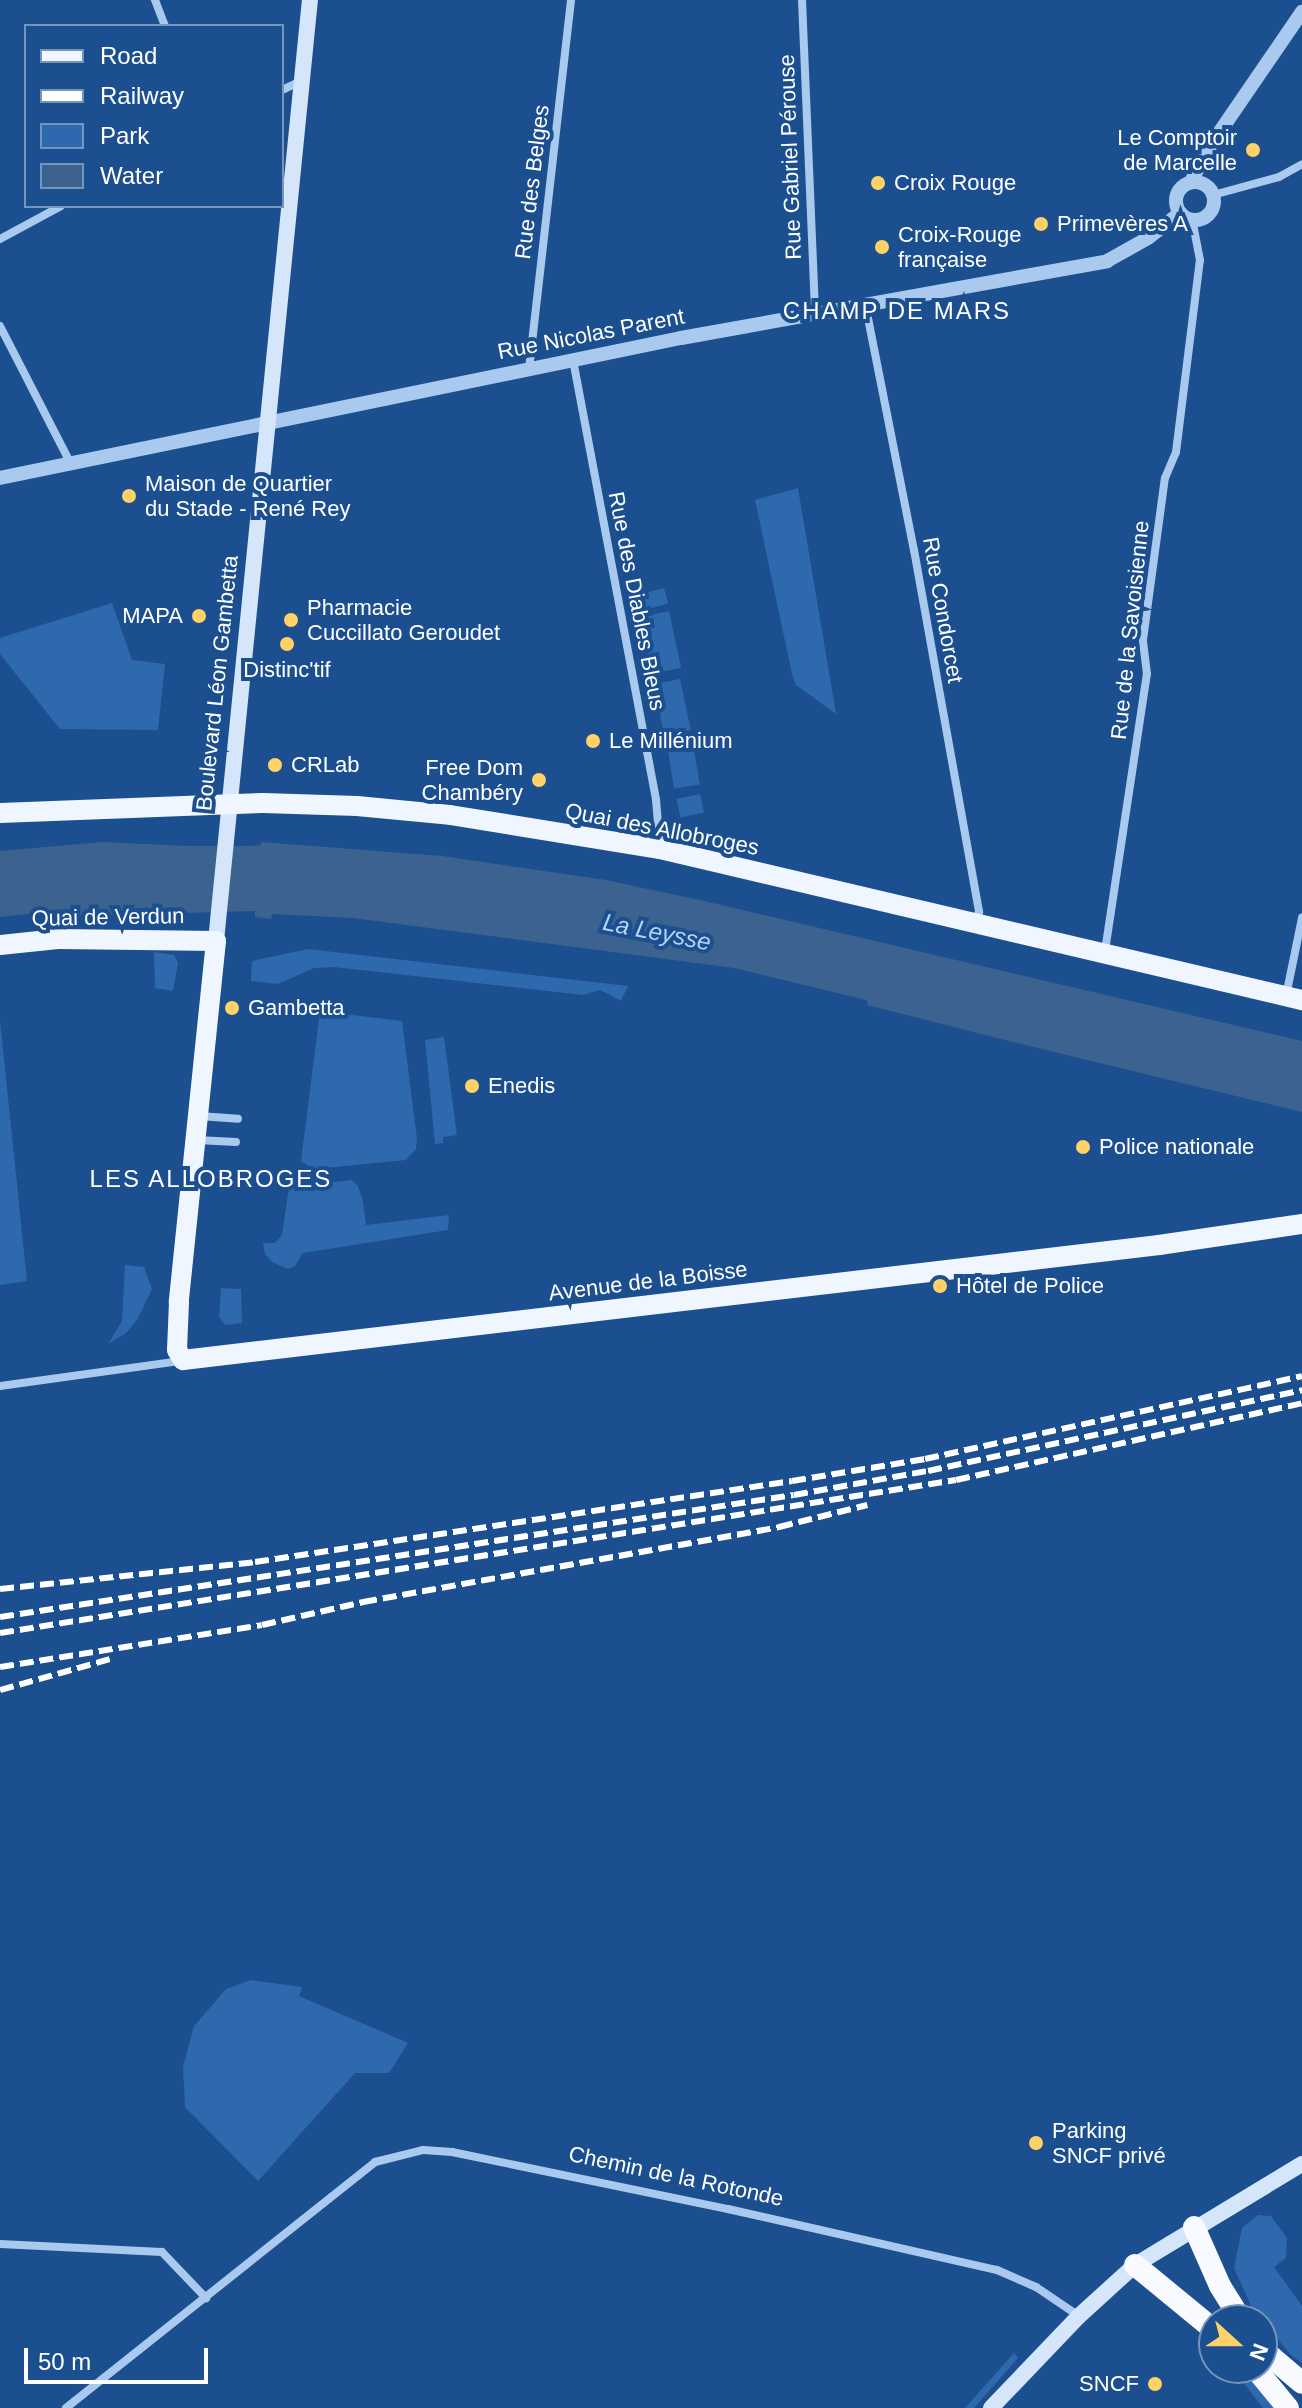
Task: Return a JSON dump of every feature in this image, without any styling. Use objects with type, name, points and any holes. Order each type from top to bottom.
[{"type":"highway","points":[[1194,2227],[1231,2304]]},
{"type":"highway","points":[[1135,2265],[1198,2317]]},
{"type":"highway","points":[[1278,2363],[1302,2383]]},
{"type":"highway","points":[[1268,2384],[1288,2408]]},
{"type":"main road","name":"Boulevard Léon Gambetta","points":[[216,941],[310,0]]},
{"type":"main road","name":"Quai des Allobroges","points":[[0,813],[229,803],[357,806],[450,815],[660,849],[1105,951],[1294,998]]},
{"type":"main road","name":"Quai de Verdun","points":[[0,945],[58,939],[216,941]]},
{"type":"main road","points":[[183,1360],[177,1350],[179,1302],[216,941]]},
{"type":"main road","name":"Avenue de la Boisse","points":[[183,1360],[1159,1245],[1302,1224]]},
{"type":"main road","points":[[991,2408],[1079,2316],[1135,2265],[1302,2164]]},
{"type":"street","points":[[155,0],[164,24]]},
{"type":"street","name":"Rue des Belges","points":[[529,369],[571,0]]},
{"type":"street","name":"Rue Gabriel Pérouse","points":[[802,0],[815,312]]},
{"type":"street","points":[[1213,195],[1209,213],[1186,216],[1177,194],[1191,182],[1206,152],[1302,12]]},
{"type":"street","points":[[284,89],[301,81]]},
{"type":"street","points":[[1213,195],[1279,177],[1302,164]]},
{"type":"street","points":[[1191,182],[1202,183],[1213,195]]},
{"type":"street","points":[[0,239],[57,208]]},
{"type":"street","name":"Rue Nicolas Parent","points":[[0,478],[865,302],[1107,261],[1186,216]]},
{"type":"street","name":"Rue de la Savoisienne","points":[[1105,951],[1147,674],[1143,640],[1165,478],[1176,452],[1200,260],[1186,216]]},
{"type":"street","name":"Rue Condorcet","points":[[865,302],[914,550],[979,912],[974,923]]},
{"type":"street","points":[[0,326],[71,464]]},
{"type":"street","name":"Rue des Diables Bleus","points":[[573,360],[656,800],[660,849]]},
{"type":"street","points":[[1294,998],[1302,918]]},
{"type":"street","points":[[197,1116],[238,1119]]},
{"type":"street","points":[[195,1140],[236,1142]]},
{"type":"street","name":"Avenue de la Boisse","points":[[0,1386],[183,1360]]},
{"type":"street","name":"Chemin de la Rotonde","points":[[66,2408],[375,2162],[423,2150],[452,2152],[728,2209],[997,2270],[1036,2287],[1079,2316]]},
{"type":"street","points":[[0,2244],[162,2252],[206,2298]]},
{"type":"green space","points":[[798,488],[836,714],[796,685],[755,500]]},
{"type":"green space","points":[[664,588],[668,603],[640,611],[636,596]]},
{"type":"green space","points":[[112,603],[132,660],[165,664],[158,730],[60,729],[0,654],[0,638]]},
{"type":"green space","points":[[669,611],[681,668],[652,674],[640,617]]},
{"type":"green space","points":[[680,679],[691,730],[664,735],[654,685]]},
{"type":"green space","points":[[692,736],[700,784],[674,788],[666,740]]},
{"type":"green space","points":[[700,794],[704,813],[680,818],[677,799]]},
{"type":"green space","points":[[308,949],[628,986],[621,1001],[600,990],[583,995],[334,967],[314,968],[278,984],[251,981],[252,961]]},
{"type":"green space","points":[[154,952],[174,955],[178,963],[173,991],[155,988]]},
{"type":"green space","points":[[320,1011],[402,1021],[417,1139],[416,1149],[406,1160],[314,1169],[301,1161]]},
{"type":"green space","points":[[0,1020],[27,1281],[0,1285]]},
{"type":"green space","points":[[444,1037],[457,1135],[443,1137],[443,1143],[435,1144],[425,1040]]},
{"type":"green space","points":[[352,1180],[358,1186],[363,1201],[366,1225],[449,1215],[448,1230],[303,1253],[295,1266],[288,1269],[272,1262],[265,1254],[263,1243],[275,1243],[282,1235],[289,1187]]},
{"type":"green space","points":[[125,1265],[144,1267],[152,1289],[137,1320],[126,1333],[108,1344],[122,1321]]},
{"type":"green space","points":[[221,1288],[241,1289],[242,1323],[225,1325],[219,1317]]},
{"type":"green space","points":[[251,1980],[302,1987],[299,1996],[408,2043],[389,2073],[355,2073],[258,2181],[185,2107],[183,2067],[194,2026],[226,1989]]},
{"type":"green space","points":[[1258,2215],[1271,2216],[1287,2238],[1286,2258],[1274,2267],[1302,2306],[1302,2363],[1278,2339],[1278,2304],[1250,2304],[1234,2268],[1242,2228]]},
{"type":"green space","points":[[1014,2353],[1018,2358],[974,2408],[965,2408]]},
{"type":"green space","points":[[1244,2384],[1256,2384],[1276,2408],[1263,2408]]},
{"type":"water","name":"La Leysse","points":[[102,842],[251,846],[261,845],[261,842],[442,856],[606,880],[704,901],[1302,1041],[1302,1112],[1005,1040],[867,1005],[868,1001],[862,999],[734,968],[353,918],[272,914],[271,919],[255,917],[255,911],[78,916],[77,909],[0,917],[0,851]]},
{"type":"railway","points":[[0,1589],[255,1562],[792,1481],[925,1459],[1302,1376]]},
{"type":"railway","points":[[0,1617],[794,1495],[928,1471],[1302,1390]]},
{"type":"railway","points":[[0,1633],[956,1480],[1302,1403]]},
{"type":"railway","points":[[0,1667],[262,1625],[363,1602],[779,1527],[867,1505]]},
{"type":"railway","points":[[0,1690],[110,1659]]},
{"type":"place","name":"Le Comptoir de Marcelle","points":[[1253,150]]},
{"type":"place","name":"Croix Rouge","points":[[878,183]]},
{"type":"place","name":"Primevères A","points":[[1041,224]]},
{"type":"place","name":"Croix-Rouge française","points":[[882,247]]},
{"type":"place","name":"Maison de Quartier du Stade - René Rey","points":[[129,496]]},
{"type":"place","name":"MAPA","points":[[199,616]]},
{"type":"place","name":"Pharmacie Cuccillato Geroudet","points":[[291,620]]},
{"type":"place","name":"Distinc'tif","points":[[287,644]]},
{"type":"place","name":"Le Millénium","points":[[593,741]]},
{"type":"place","name":"CRLab","points":[[275,765]]},
{"type":"place","name":"Free Dom Chambéry","points":[[539,780]]},
{"type":"place","name":"Gambetta","points":[[232,1008]]},
{"type":"place","name":"Enedis","points":[[472,1086]]},
{"type":"place","name":"Police nationale","points":[[1083,1147]]},
{"type":"place","name":"Hôtel de Police","points":[[940,1286]]},
{"type":"place","name":"Parking SNCF privé","points":[[1036,2143]]},
{"type":"place","name":"SNCF","points":[[1155,2384]]},
{"type":"district","name":"CHAMP DE MARS","points":[[897,311]]},
{"type":"district","name":"LES ALLOBROGES","points":[[211,1179]]}]
